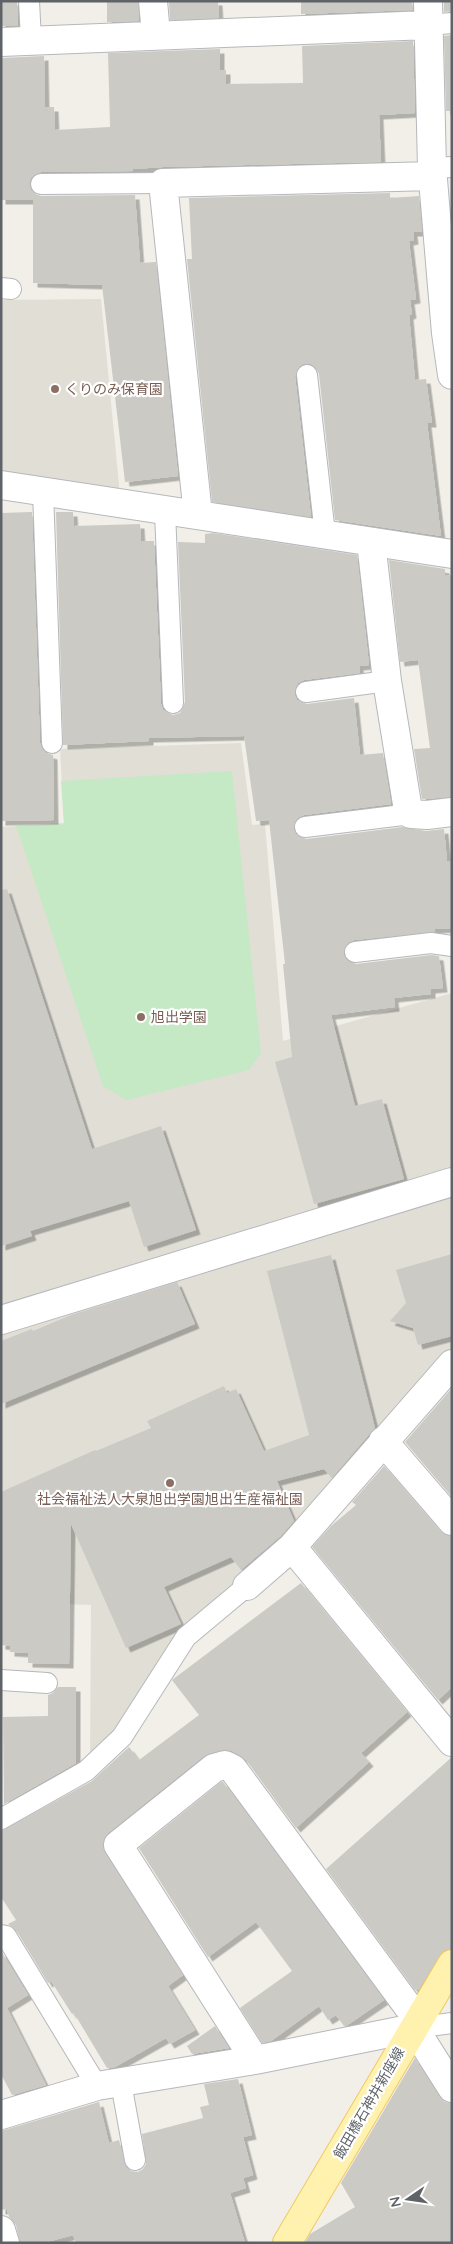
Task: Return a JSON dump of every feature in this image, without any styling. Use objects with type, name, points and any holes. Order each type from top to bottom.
[{"type":"main road","name":"飯田橋石神井新座線","points":[[287,2243],[452,1964]]},
{"type":"street","points":[[154,1],[156,35]]},
{"type":"street","points":[[1,42],[156,35],[436,16],[439,170],[452,375]]},
{"type":"street","points":[[198,514],[163,183],[439,170]]},
{"type":"street","points":[[1,485],[165,512],[198,514],[452,554]]},
{"type":"street","points":[[371,542],[387,681],[407,804],[411,814],[452,812]]},
{"type":"street","points":[[1,1320],[452,1182]]},
{"type":"street","points":[[247,1586],[292,1547],[452,1364]]},
{"type":"street","points":[[383,1441],[452,1521]]},
{"type":"street","points":[[292,1547],[452,1742]]},
{"type":"street","points":[[254,2060],[118,1845],[214,1768],[225,1765],[233,1768],[416,2024],[452,2088]]},
{"type":"street","points":[[1,2115],[109,2085],[254,2060],[416,2024]]},
{"type":"street","points":[[1,2230],[5,2243]]},
{"type":"lane","points":[[29,1],[31,40]]},
{"type":"lane","points":[[41,184],[163,183]]},
{"type":"lane","points":[[307,375],[325,534]]},
{"type":"lane","points":[[43,491],[52,743]]},
{"type":"lane","points":[[165,512],[173,703]]},
{"type":"lane","points":[[306,692],[387,681]]},
{"type":"lane","points":[[305,828],[411,814]]},
{"type":"lane","points":[[355,952],[431,943],[444,943],[452,946]]},
{"type":"lane","points":[[1,1818],[86,1771],[122,1737],[186,1637],[247,1586]]},
{"type":"lane","points":[[1,1680],[48,1682]]},
{"type":"lane","points":[[1,1935],[6,1936],[109,2085],[135,2160]]},
{"type":"lane","points":[[416,2024],[452,2023]]},
{"type":"shaded area","name":"くりのみ保育園","points":[[101,299],[120,495],[1,479],[1,300]]},
{"type":"shaded area","name":"旭出学園","points":[[241,743],[252,825],[265,824],[283,1041],[452,993],[452,1174],[1,1313],[1,827],[64,823],[60,749]]},
{"type":"shaded area","name":"社会福祉法人大泉旭出学園旭出生産福祉園","points":[[452,1192],[452,1349],[303,1524],[187,1627],[90,1765],[91,1605],[1,1602],[1,1326]]},
{"type":"green space","points":[[232,771],[261,1053],[249,1070],[126,1100],[103,1086],[16,826],[64,824],[61,781]]},
{"type":"building","points":[[1,1],[17,1],[18,26],[1,26]]},
{"type":"building","points":[[107,1],[138,1],[139,21],[107,22]]},
{"type":"building","points":[[169,1],[218,1],[219,18],[170,20]]},
{"type":"building","points":[[301,1],[412,1],[413,10],[301,14]]},
{"type":"building","points":[[444,1],[452,1],[452,11],[444,12]]},
{"type":"building","points":[[452,35],[452,111],[446,111],[444,36]]},
{"type":"building","points":[[413,41],[415,113],[379,115],[381,162],[163,167],[133,169],[133,171],[41,172],[31,178],[29,184],[31,190],[41,196],[135,195],[140,263],[156,262],[178,476],[125,482],[102,285],[33,283],[33,200],[1,200],[1,58],[44,56],[45,107],[54,107],[55,130],[110,127],[108,53],[220,49],[220,70],[226,70],[226,84],[303,83],[302,46]]},
{"type":"building","points":[[390,193],[390,198],[419,196],[422,232],[413,232],[414,240],[409,241],[416,299],[410,300],[412,314],[409,315],[415,380],[426,379],[432,423],[427,423],[441,536],[335,520],[319,374],[311,364],[305,363],[300,366],[295,376],[311,517],[212,502],[187,259],[192,259],[189,198]]},
{"type":"building","points":[[32,512],[40,743],[46,753],[53,755],[54,820],[1,821],[1,513]]},
{"type":"building","points":[[56,512],[73,512],[74,526],[140,524],[141,541],[154,541],[161,704],[163,710],[173,715],[180,713],[185,702],[178,542],[205,543],[205,534],[213,533],[357,555],[369,665],[359,666],[360,673],[304,680],[298,683],[294,693],[297,700],[307,704],[354,698],[360,755],[383,753],[391,804],[304,815],[298,818],[293,828],[296,834],[306,839],[403,827],[426,831],[444,829],[447,861],[452,861],[452,928],[435,929],[435,932],[354,940],[348,943],[343,953],[346,959],[356,964],[431,955],[439,956],[443,988],[431,989],[431,994],[394,998],[395,1007],[331,1015],[355,1106],[382,1099],[404,1179],[314,1204],[275,1062],[292,1057],[283,964],[285,964],[269,820],[256,821],[244,736],[149,738],[149,741],[63,745]]},
{"type":"building","points":[[389,560],[445,569],[445,576],[452,575],[452,797],[422,799],[414,749],[430,748],[418,660],[400,662]]},
{"type":"building","points":[[7,889],[92,1149],[161,1126],[196,1230],[144,1247],[129,1201],[30,1231],[32,1236],[1,1246],[1,890]]},
{"type":"building","points":[[452,1254],[452,1336],[418,1345],[413,1328],[390,1321],[406,1303],[396,1270]]},
{"type":"building","points":[[331,1255],[375,1428],[332,1478],[324,1469],[277,1481],[294,1521],[281,1536],[241,1570],[231,1557],[164,1587],[181,1624],[126,1648],[71,1524],[69,1664],[28,1663],[28,1653],[10,1652],[10,1646],[1,1645],[1,1492],[95,1450],[151,1428],[147,1421],[224,1386],[227,1393],[236,1389],[264,1451],[309,1435],[267,1271]]},
{"type":"building","points":[[177,1282],[195,1324],[1,1404],[1,1341],[32,1329],[33,1331],[71,1315]]},
{"type":"building","points":[[452,1388],[452,1497],[405,1442]]},
{"type":"building","points":[[384,1466],[440,1531],[452,1536],[452,1687],[438,1700],[312,1547],[331,1526],[356,1505],[352,1502]]},
{"type":"building","points":[[301,1583],[407,1712],[361,1753],[369,1762],[296,1828],[246,1760],[232,1751],[222,1750],[204,1756],[108,1833],[104,1839],[103,1847],[105,1853],[183,1975],[168,1986],[195,2030],[170,2044],[166,2038],[115,2067],[107,2068],[74,2013],[72,2014],[51,1981],[48,1983],[16,1930],[8,1924],[16,1920],[1,1897],[1,1831],[92,1781],[129,1747],[139,1760],[199,1715],[172,1680]]},
{"type":"building","points":[[58,1687],[76,1687],[76,1763],[4,1804],[3,1717],[48,1716],[48,1695],[53,1693]]},
{"type":"building","points":[[452,1757],[452,1948],[444,1951],[439,1956],[419,1989],[415,1990],[326,1869]]},
{"type":"building","points":[[223,1782],[384,2000],[346,2026],[336,2015],[328,2020],[319,2006],[271,2041],[262,2043],[240,2008],[292,1971],[256,1922],[208,1957],[139,1848]]},
{"type":"building","points":[[1,1951],[28,1995],[7,2008],[46,2085],[12,2095],[1,2074]]},
{"type":"building","points":[[215,2026],[229,2048],[192,2054],[187,2046]]},
{"type":"building","points":[[415,2058],[439,2096],[444,2102],[452,2103],[452,2243],[305,2243],[310,2234],[355,2207],[341,2183]]},
{"type":"building","points":[[238,2079],[252,2135],[243,2137],[253,2175],[243,2178],[246,2188],[230,2193],[245,2243],[76,2243],[73,2235],[43,2243],[20,2243],[16,2225],[9,2217],[7,2209],[1,2210],[1,2131],[99,2102],[109,2143],[119,2140],[126,2167],[131,2171],[138,2172],[146,2164],[142,2134],[203,2118],[200,2107],[209,2105],[204,2084]]},
{"type":"place","name":"くりのみ保育園","points":[[55,389]]},
{"type":"place","name":"旭出学園","points":[[141,1017]]},
{"type":"place","name":"社会福祉法人大泉旭出学園旭出生産福祉園","points":[[170,1483]]}]
